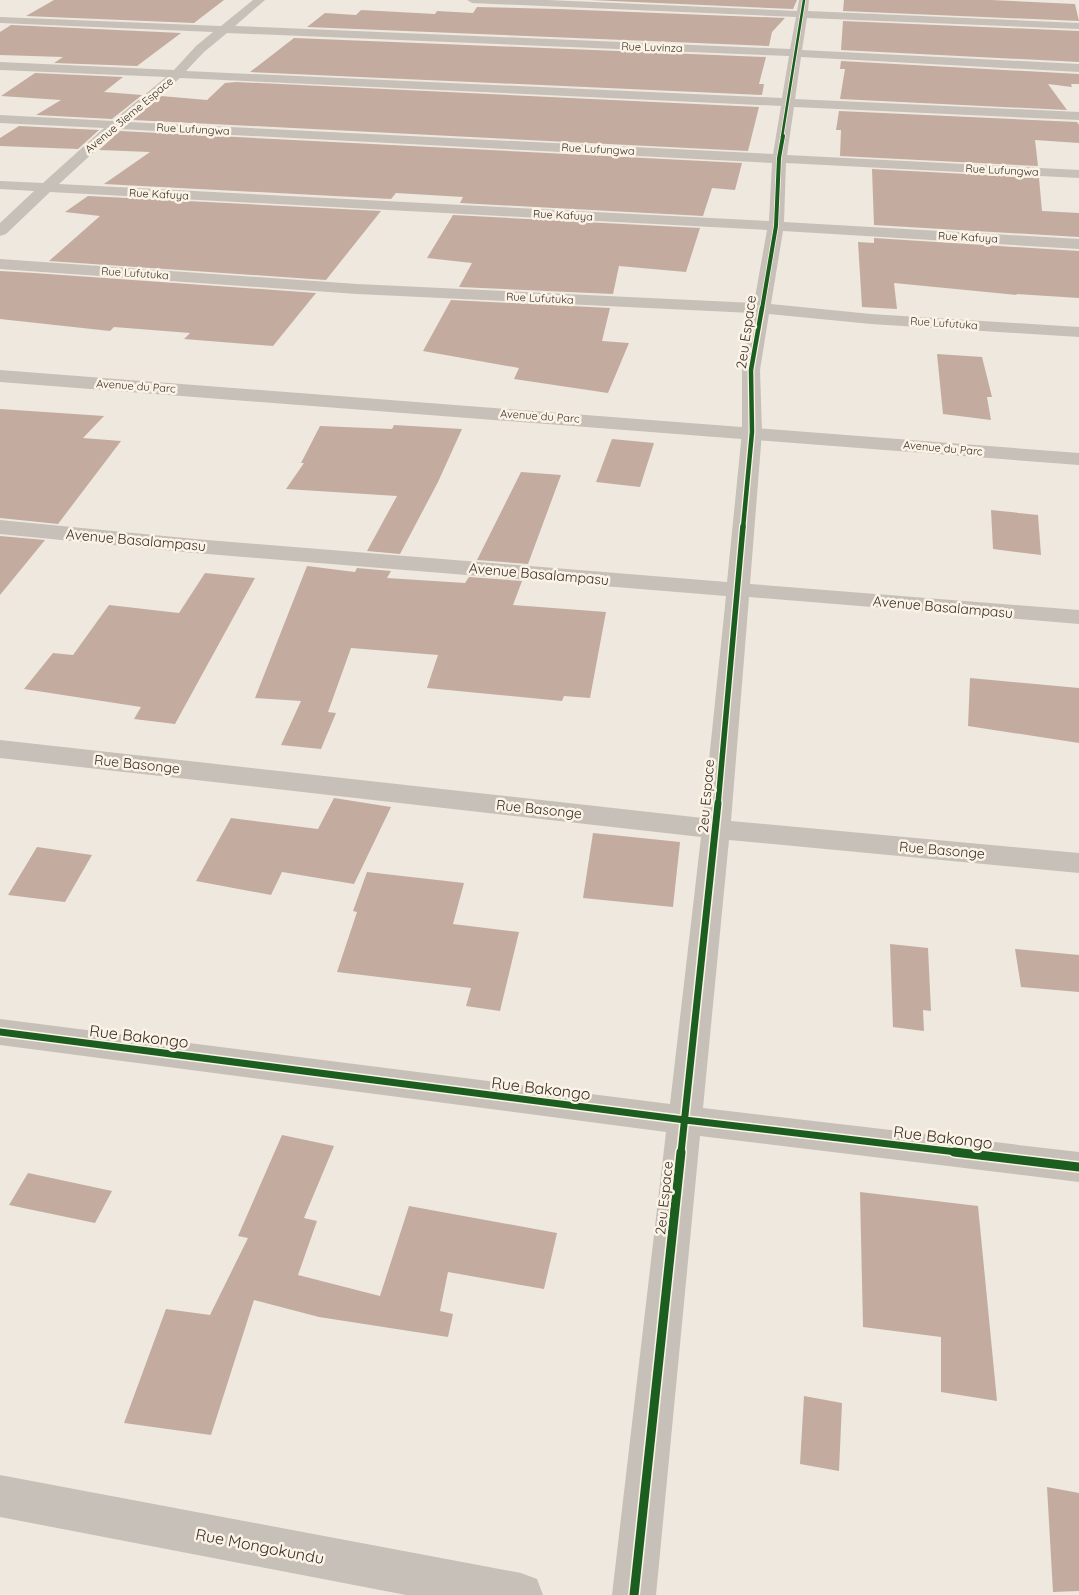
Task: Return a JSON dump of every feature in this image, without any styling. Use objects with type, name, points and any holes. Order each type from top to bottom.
[{"type":"street","name":"Avenue 3ieme Espace","points":[[0,231],[92,145],[176,75],[200,49],[260,0]]},
{"type":"street","points":[[472,0],[803,7],[1079,26]]},
{"type":"street","name":"2eu Espace","points":[[634,1595],[716,829],[752,432],[752,370],[776,226],[779,158],[803,7]]},
{"type":"street","name":"Rue Luvinza","points":[[0,20],[795,53],[1079,68]]},
{"type":"street","points":[[0,66],[1079,116]]},
{"type":"street","name":"Rue Lufungwa","points":[[0,119],[1079,174]]},
{"type":"street","name":"Rue Kafuya","points":[[0,186],[776,226],[1079,244]]},
{"type":"street","name":"Rue Lufutuka","points":[[0,264],[357,290],[761,308],[871,319],[1079,332]]},
{"type":"street","name":"Avenue du Parc","points":[[0,376],[752,432],[1079,459]]},
{"type":"street","name":"Avenue Basalampasu","points":[[0,527],[204,546],[1079,618]]},
{"type":"street","name":"Rue Basonge","points":[[0,749],[716,829],[1079,863]]},
{"type":"street","name":"Rue Bakongo","points":[[0,1032],[685,1120],[1079,1167]]},
{"type":"street","name":"Rue Mongokundu","points":[[0,1496],[521,1595]]},
{"type":"building","points":[[54,0],[224,0],[194,23],[26,16]]},
{"type":"building","points":[[590,0],[797,0],[793,9]]},
{"type":"building","points":[[844,0],[991,0],[1075,4],[1079,21],[843,11]]},
{"type":"building","points":[[477,7],[785,18],[772,32],[769,46],[307,27],[325,13],[356,15],[361,10],[435,14],[437,11],[473,13]]},
{"type":"building","points":[[843,21],[1079,31],[1079,62],[841,50]]},
{"type":"building","points":[[11,25],[181,33],[137,66],[54,63],[63,57],[0,55],[0,32]]},
{"type":"building","points":[[294,38],[766,57],[759,84],[764,84],[762,95],[250,72]]},
{"type":"building","points":[[841,61],[1079,74],[1079,84],[1071,84],[1072,87],[1048,84],[1067,110],[840,99],[845,69],[840,69]]},
{"type":"building","points":[[35,73],[123,77],[104,92],[142,95],[112,119],[36,115],[61,100],[1,96]]},
{"type":"building","points":[[225,83],[759,107],[748,151],[133,120],[161,96],[207,100]]},
{"type":"building","points":[[839,111],[1077,122],[1079,125],[1079,143],[1035,140],[1038,166],[840,156],[841,130],[836,130]]},
{"type":"building","points":[[19,126],[99,130],[78,149],[0,146],[0,138]]},
{"type":"building","points":[[120,131],[742,163],[735,190],[712,188],[703,216],[460,203],[463,197],[396,193],[391,199],[104,184],[150,152],[99,150]]},
{"type":"building","points":[[872,169],[1039,178],[1042,211],[1079,213],[1079,237],[874,225]]},
{"type":"building","points":[[88,196],[381,211],[326,280],[49,261],[100,216],[65,212]]},
{"type":"building","points":[[453,215],[700,228],[686,272],[619,266],[613,294],[459,287],[472,263],[427,258]]},
{"type":"building","points":[[874,238],[1079,251],[1079,298],[1017,295],[894,283],[897,309],[862,307],[858,242],[874,243]]},
{"type":"building","points":[[0,271],[316,293],[273,346],[184,339],[190,333],[114,327],[110,331],[0,319]]},
{"type":"building","points":[[451,300],[610,308],[602,341],[629,343],[608,393],[514,379],[519,368],[423,351]]},
{"type":"building","points":[[937,354],[982,357],[992,397],[987,397],[991,420],[943,414]]},
{"type":"building","points":[[0,409],[104,416],[83,438],[121,441],[58,524],[0,518]]},
{"type":"building","points":[[394,425],[462,429],[438,482],[400,554],[367,551],[397,496],[286,489],[304,463],[301,463],[320,426],[392,429]]},
{"type":"building","points":[[612,439],[654,443],[640,487],[596,482]]},
{"type":"building","points":[[521,472],[561,475],[528,564],[477,560]]},
{"type":"building","points":[[991,510],[1038,515],[1041,555],[993,549]]},
{"type":"building","points":[[0,536],[45,540],[0,595]]},
{"type":"building","points":[[307,566],[355,572],[357,568],[391,571],[387,578],[465,583],[469,577],[522,581],[513,605],[606,612],[590,698],[564,696],[562,701],[427,688],[438,655],[351,648],[328,712],[336,713],[321,749],[281,745],[301,701],[255,698]]},
{"type":"building","points":[[205,573],[255,578],[175,724],[134,719],[141,707],[24,689],[53,653],[73,655],[109,605],[179,613]]},
{"type":"building","points":[[970,678],[1079,688],[1079,743],[968,726]]},
{"type":"building","points":[[334,798],[391,807],[354,884],[282,872],[271,895],[196,881],[231,818],[318,829]]},
{"type":"building","points":[[593,833],[680,842],[673,907],[583,898]]},
{"type":"building","points":[[37,847],[92,855],[65,902],[8,895]]},
{"type":"building","points":[[367,872],[464,883],[453,924],[519,932],[500,1011],[466,1006],[471,988],[337,972],[357,912],[353,911]]},
{"type":"building","points":[[890,944],[928,948],[931,1011],[923,1010],[924,1031],[893,1027]]},
{"type":"building","points":[[1015,949],[1079,955],[1079,992],[1021,987]]},
{"type":"building","points":[[282,1135],[334,1146],[304,1218],[317,1221],[298,1275],[380,1296],[409,1206],[557,1233],[544,1289],[448,1272],[440,1311],[453,1314],[448,1337],[319,1317],[254,1300],[211,1435],[124,1423],[166,1309],[210,1315],[248,1238],[238,1236]]},
{"type":"building","points":[[28,1173],[112,1191],[95,1223],[9,1205]]},
{"type":"building","points":[[860,1192],[978,1206],[997,1401],[941,1392],[941,1337],[863,1327]]},
{"type":"building","points":[[804,1396],[842,1403],[839,1471],[800,1464]]},
{"type":"building","points":[[1047,1487],[1079,1493],[1079,1591],[1053,1592]]},
{"type":"cycle path","points":[[634,1595],[716,829],[752,432],[751,370],[776,226],[779,158],[804,0]]},
{"type":"cycle path","points":[[0,1032],[685,1120],[1079,1167]]}]
